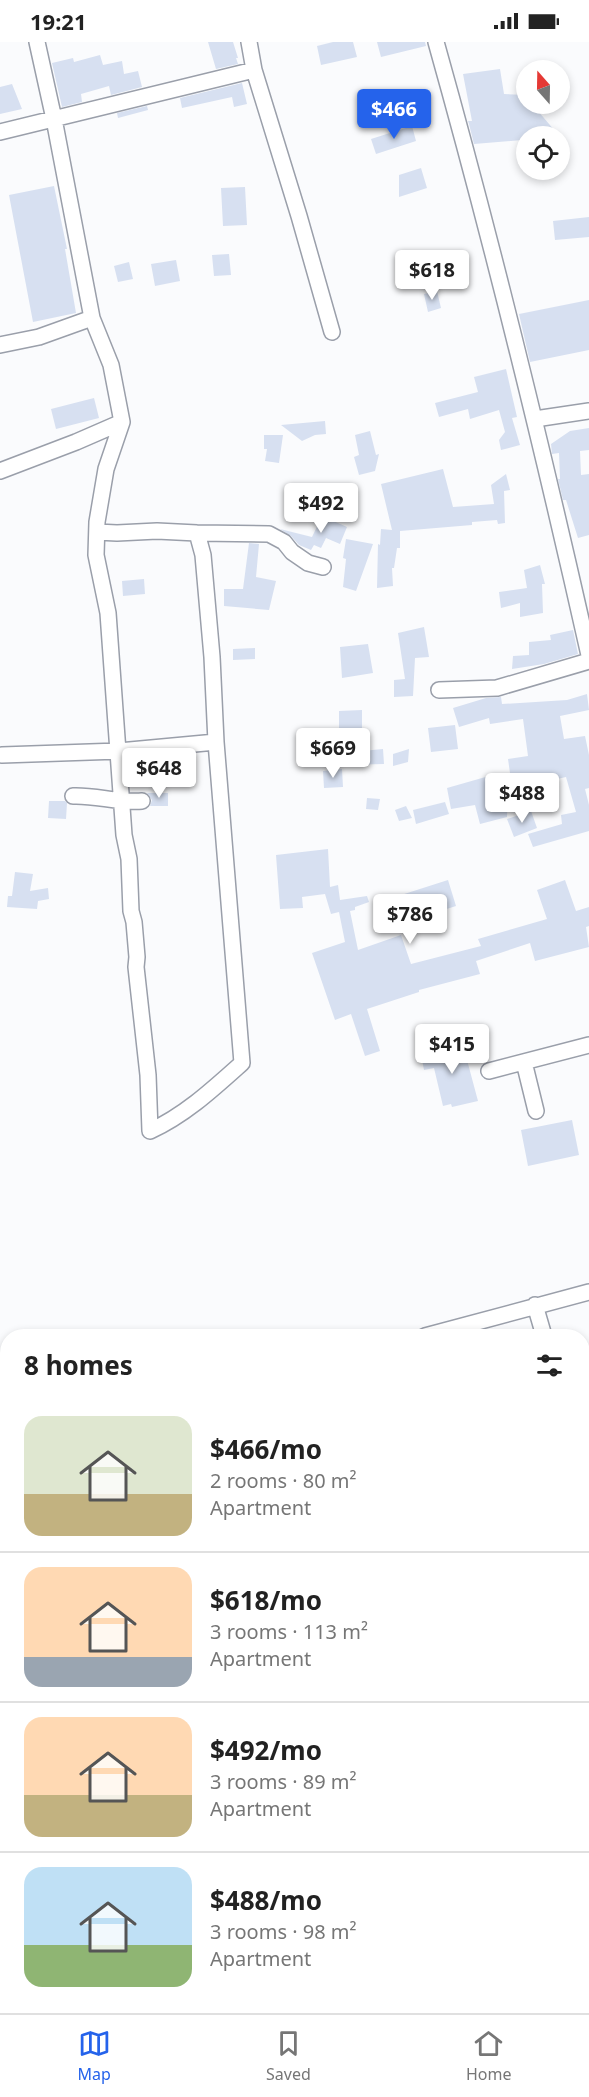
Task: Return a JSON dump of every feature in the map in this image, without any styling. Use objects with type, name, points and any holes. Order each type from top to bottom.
[{"type":"street","points":[[36,42],[54,119],[92,318],[111,364],[122,422],[106,469],[96,555],[108,613],[124,835],[130,871],[131,911],[134,922],[136,967],[148,1075],[150,1131],[174,1120],[242,1063],[216,742],[204,555],[197,533]]},
{"type":"street","points":[[249,42],[254,70],[332,332]]},
{"type":"street","points":[[436,42],[465,145],[535,419],[589,655]]},
{"type":"street","points":[[0,132],[254,70]]},
{"type":"street","points":[[0,345],[39,338],[92,318]]},
{"type":"street","points":[[535,419],[589,411]]},
{"type":"street","points":[[0,471],[122,422]]},
{"type":"street","points":[[97,532],[269,534],[284,542],[292,552],[308,563],[323,567]]},
{"type":"street","points":[[439,690],[497,688],[589,661]]},
{"type":"street","points":[[2,755],[119,751],[216,742]]},
{"type":"street","points":[[73,796],[97,796],[123,802],[142,801]]},
{"type":"street","points":[[489,1071],[589,1045]]},
{"type":"street","points":[[524,1062],[536,1111]]},
{"type":"street","points":[[450,1329],[589,1292]]},
{"type":"street","points":[[535,1305],[542,1329]]},
{"type":"building","points":[[208,42],[233,42],[238,64],[216,69]]},
{"type":"building","points":[[333,42],[353,42],[357,57],[321,65],[317,46]]},
{"type":"building","points":[[377,42],[425,42],[426,46],[381,57]]},
{"type":"building","points":[[100,55],[103,65],[122,61],[124,74],[138,71],[142,87],[111,95],[109,86],[81,94],[82,102],[62,107],[52,63],[73,58],[74,62]]},
{"type":"building","points":[[500,69],[504,94],[516,95],[516,114],[541,114],[551,126],[516,126],[516,140],[474,144],[468,121],[472,121],[463,74]]},
{"type":"building","points":[[242,83],[247,104],[234,107],[232,97],[182,108],[180,98]]},
{"type":"building","points":[[12,84],[22,109],[0,114],[0,87]]},
{"type":"building","points":[[147,106],[148,110],[118,118],[117,113]]},
{"type":"building","points":[[412,126],[416,141],[376,154],[371,139]]},
{"type":"building","points":[[421,168],[427,188],[399,197],[399,175]]},
{"type":"building","points":[[54,186],[67,249],[65,249],[76,313],[33,322],[9,195]]},
{"type":"building","points":[[245,187],[247,225],[223,226],[221,188]]},
{"type":"building","points":[[589,217],[589,237],[555,240],[553,221]]},
{"type":"building","points":[[229,254],[231,275],[214,276],[212,255]]},
{"type":"building","points":[[176,260],[180,281],[155,286],[151,264]]},
{"type":"building","points":[[129,262],[133,279],[118,282],[114,266]]},
{"type":"building","points":[[437,291],[441,308],[428,312],[424,294]]},
{"type":"building","points":[[589,300],[589,350],[530,362],[519,314]]},
{"type":"building","points":[[506,369],[517,417],[512,418],[520,445],[501,450],[499,440],[505,432],[499,410],[470,419],[468,409],[439,417],[435,403],[478,392],[474,377]]},
{"type":"building","points":[[94,398],[99,418],[56,429],[51,409]]},
{"type":"building","points":[[325,421],[326,434],[315,435],[302,441],[281,425]]},
{"type":"building","points":[[589,428],[589,450],[580,451],[581,475],[589,474],[589,535],[578,538],[566,500],[563,500],[558,479],[560,479],[559,453],[552,454],[551,444],[570,431]]},
{"type":"building","points":[[370,431],[376,455],[379,454],[375,471],[359,475],[354,457],[359,455],[355,435]]},
{"type":"building","points":[[264,435],[283,435],[279,463],[265,461],[267,449],[264,449]]},
{"type":"building","points":[[443,469],[453,507],[494,504],[491,485],[506,474],[510,490],[504,491],[505,523],[498,524],[497,520],[472,522],[472,525],[400,531],[400,548],[397,548],[394,568],[392,568],[393,586],[377,588],[378,544],[380,545],[381,529],[392,530],[381,484]]},
{"type":"building","points":[[322,516],[347,527],[340,544],[326,538],[321,548],[314,545],[311,550],[299,545],[280,529],[312,537]]},
{"type":"building","points":[[346,539],[373,544],[356,591],[343,587],[346,559],[343,558]]},
{"type":"building","points":[[249,543],[259,544],[256,577],[276,581],[269,610],[224,606],[224,589],[243,589]]},
{"type":"building","points":[[540,565],[545,584],[542,584],[543,613],[520,617],[520,603],[501,608],[499,592],[527,588],[524,570]]},
{"type":"building","points":[[144,579],[145,594],[123,596],[122,581]]},
{"type":"building","points":[[424,627],[429,657],[415,658],[413,696],[394,697],[394,680],[405,679],[398,633]]},
{"type":"building","points":[[573,630],[578,654],[544,664],[512,669],[513,656],[529,655],[529,642],[551,640],[550,635]]},
{"type":"building","points":[[368,644],[373,673],[342,678],[340,647]]},
{"type":"building","points":[[255,648],[255,659],[233,660],[233,649]]},
{"type":"building","points":[[587,694],[589,710],[560,716],[564,739],[585,736],[589,755],[589,788],[585,789],[589,805],[589,831],[533,847],[528,834],[562,824],[561,815],[576,812],[566,777],[508,790],[507,817],[480,824],[475,805],[451,809],[447,788],[489,776],[489,778],[511,780],[508,759],[528,756],[523,719],[490,724],[489,718],[459,727],[453,708],[486,698],[501,697],[502,704],[567,700]]},
{"type":"building","points":[[362,710],[362,751],[383,749],[384,764],[345,765],[342,730],[339,730],[339,711]]},
{"type":"building","points":[[455,725],[458,749],[431,752],[428,728]]},
{"type":"building","points":[[409,749],[408,762],[393,766],[393,754]]},
{"type":"building","points":[[342,769],[343,787],[324,788],[323,771]]},
{"type":"building","points":[[147,793],[168,793],[168,806],[150,806],[152,800]]},
{"type":"building","points":[[367,798],[380,799],[378,810],[366,809]]},
{"type":"building","points":[[49,801],[67,803],[66,819],[48,818]]},
{"type":"building","points":[[445,802],[449,814],[416,824],[413,810]]},
{"type":"building","points":[[406,806],[412,818],[399,821],[395,810]]},
{"type":"building","points":[[531,811],[537,828],[514,837],[507,819]]},
{"type":"building","points":[[328,849],[330,887],[338,885],[340,900],[367,896],[369,902],[350,911],[358,950],[401,935],[411,964],[481,946],[478,939],[547,919],[537,890],[565,880],[576,911],[589,907],[589,926],[586,927],[589,947],[535,961],[530,943],[476,961],[480,974],[419,990],[419,992],[367,1009],[380,1051],[365,1056],[351,1014],[335,1020],[312,953],[345,942],[339,912],[331,914],[325,894],[302,897],[303,908],[280,909],[276,855]]},
{"type":"building","points":[[15,872],[33,874],[30,891],[48,888],[49,899],[38,901],[37,909],[7,907],[8,896],[12,896]]},
{"type":"building","points":[[448,880],[456,906],[406,922],[398,896]]},
{"type":"building","points":[[463,1045],[478,1101],[452,1107],[451,1104],[443,1106],[434,1068],[424,1070],[421,1054]]},
{"type":"building","points":[[572,1120],[579,1155],[528,1166],[521,1130]]}]
